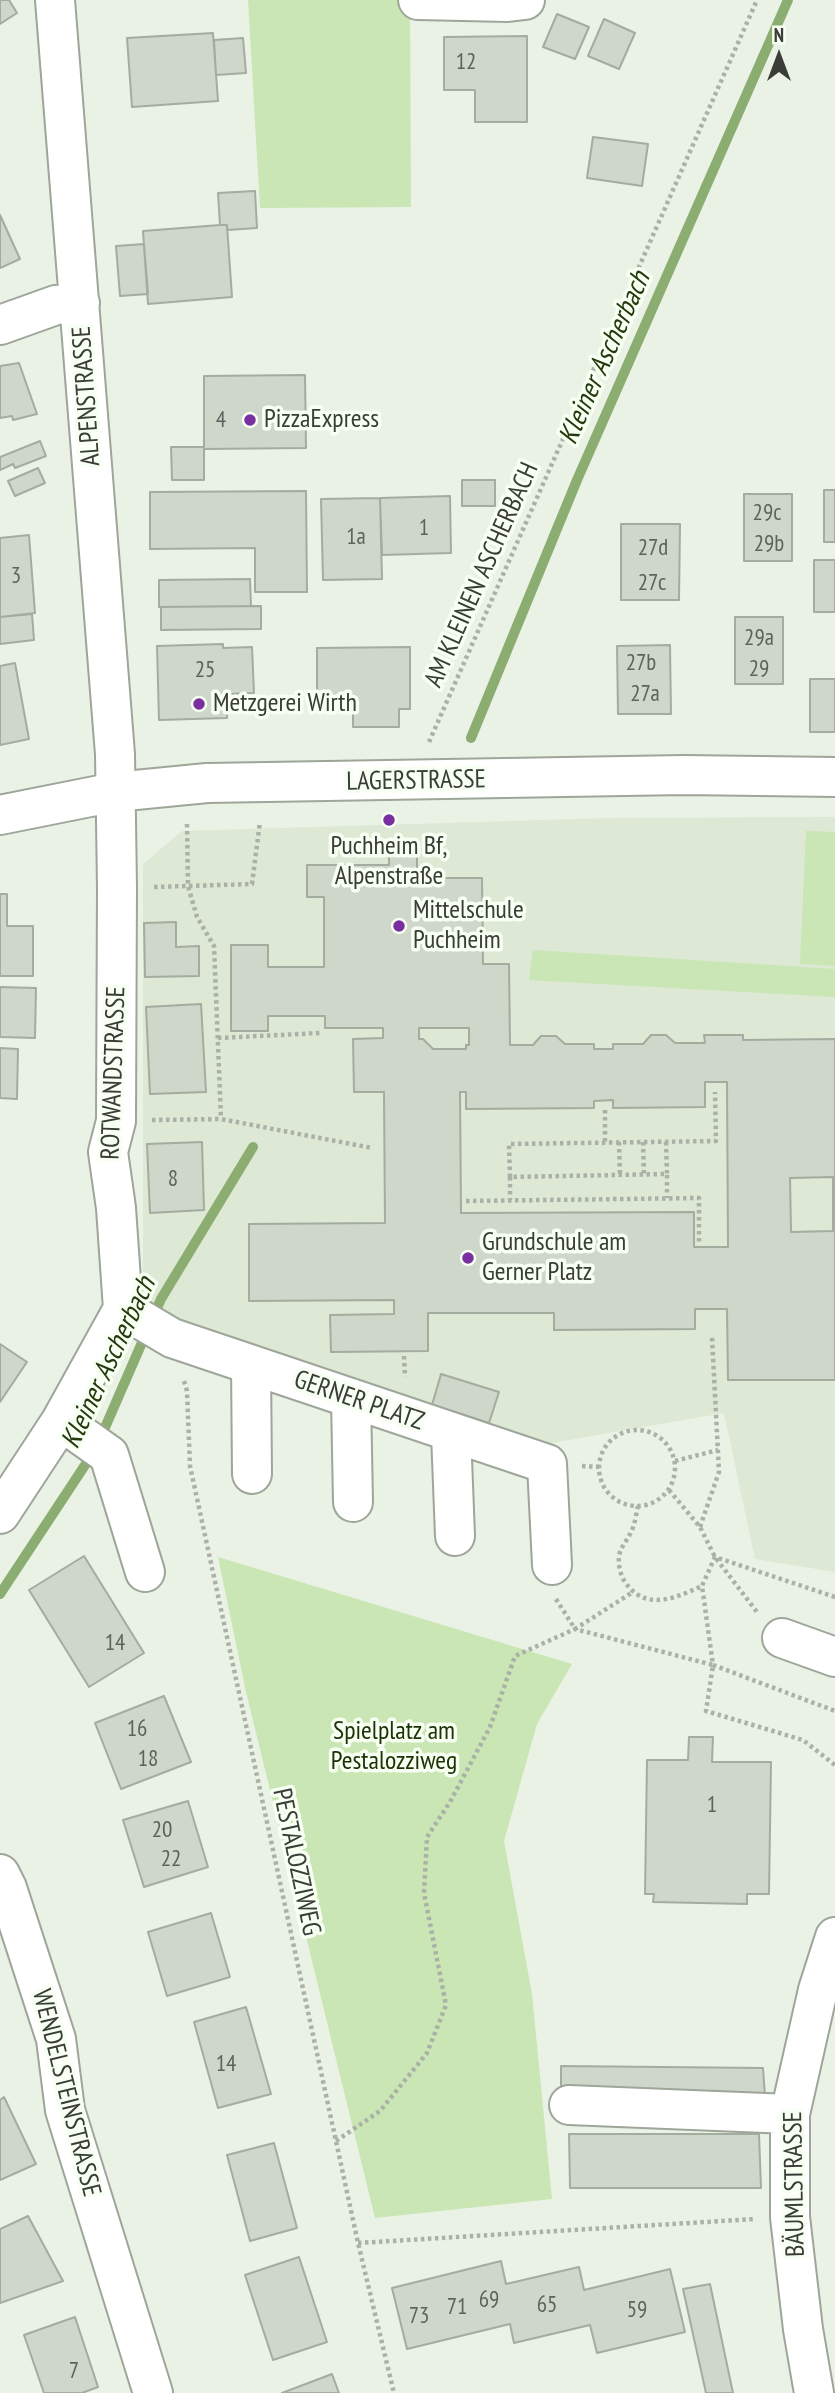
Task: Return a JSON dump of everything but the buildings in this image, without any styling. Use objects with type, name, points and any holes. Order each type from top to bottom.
[{"type":"street","name":"ALPENSTRASSE","points":[[55,0],[115,792]]},
{"type":"street","points":[[418,0],[525,0]]},
{"type":"street","points":[[0,325],[56,305],[80,303]]},
{"type":"street","name":"LAGERSTRASSE","points":[[0,815],[115,792],[207,783],[684,775],[835,777]]},
{"type":"street","name":"ROTWANDSTRASSE","points":[[115,792],[116,1121],[108,1152],[116,1208],[124,1309]]},
{"type":"street","points":[[0,1514],[70,1427],[124,1309]]},
{"type":"street","name":"GERNER PLATZ","points":[[124,1309],[172,1339],[547,1464],[552,1565]]},
{"type":"street","points":[[251,1365],[252,1474]]},
{"type":"street","points":[[351,1398],[353,1502]]},
{"type":"street","points":[[70,1427],[110,1455],[145,1572]]},
{"type":"street","points":[[451,1433],[456,1536]]},
{"type":"street","points":[[782,1638],[835,1657]]},
{"type":"street","name":"WENDELSTEINSTRASSE","points":[[0,1874],[8,1888],[56,2039],[65,2110],[153,2393]]},
{"type":"street","name":"BÄUMLSTRASSE","points":[[814,2393],[803,2329],[790,2217],[790,2114],[818,1990],[835,1937]]},
{"type":"street","points":[[569,2105],[790,2114]]},
{"type":"path","name":"AM KLEINEN ASCHERBACH","points":[[413,781],[757,0]]},
{"type":"path","points":[[117,888],[252,884],[260,822]]},
{"type":"path","points":[[187,824],[188,886],[197,917],[214,946],[221,1119]]},
{"type":"path","points":[[218,1038],[320,1033]]},
{"type":"path","points":[[510,1200],[509,1144],[716,1141],[715,1092]]},
{"type":"path","points":[[604,1110],[605,1142]]},
{"type":"path","points":[[116,1121],[221,1119],[372,1148]]},
{"type":"path","points":[[619,1142],[620,1175]]},
{"type":"path","points":[[643,1142],[644,1174]]},
{"type":"path","points":[[666,1142],[667,1198]]},
{"type":"path","points":[[510,1177],[667,1174]]},
{"type":"path","points":[[466,1201],[699,1198],[699,1242]]},
{"type":"path","points":[[700,1527],[719,1472],[712,1337]]},
{"type":"path","name":"PESTALOZZIWEG","points":[[172,1339],[187,1391],[190,1466],[358,2243],[394,2393]]},
{"type":"path","points":[[644,1429],[666,1441],[675,1461],[675,1478],[669,1490],[661,1499],[638,1506],[614,1499],[600,1479],[601,1454],[608,1442],[618,1434],[644,1429]]},
{"type":"path","points":[[675,1461],[718,1450]]},
{"type":"path","points":[[669,1490],[700,1527],[715,1557],[755,1610],[782,1638]]},
{"type":"path","points":[[638,1506],[631,1532],[623,1543],[619,1557],[620,1571],[625,1582],[633,1592],[645,1599],[657,1601],[671,1599],[702,1586]]},
{"type":"path","points":[[715,1557],[702,1586],[713,1665],[706,1712],[803,1740],[835,1765]]},
{"type":"path","points":[[715,1557],[835,1597]]},
{"type":"path","points":[[552,1565],[555,1597],[575,1629],[713,1665],[835,1711]]},
{"type":"path","points":[[336,2141],[380,2111],[427,2053],[446,2005],[424,1893],[427,1837],[450,1802],[490,1727],[515,1656],[575,1629],[633,1592]]},
{"type":"path","points":[[358,2243],[790,2217]]},
{"type":"shaded area","points":[[835,817],[835,1572],[755,1559],[724,1413],[546,1444],[179,1322],[143,1299],[143,864],[182,831],[609,818]]},
{"type":"green space","points":[[248,0],[410,0],[411,207],[260,208]]},
{"type":"green space","points":[[806,831],[835,832],[835,966],[800,964]]},
{"type":"green space","points":[[533,950],[835,969],[835,997],[529,980]]},
{"type":"green space","name":"Spielplatz am Pestalozziweg","points":[[218,1557],[572,1664],[537,1724],[504,1841],[532,1994],[552,2199],[375,2218],[246,1692]]},
{"type":"waterway","name":"Kleiner Ascherbach","points":[[471,738],[577,480],[788,0]]},
{"type":"waterway","name":"Kleiner Ascherbach","points":[[100,1439],[161,1299],[253,1147]]},
{"type":"waterway","name":"Kleiner Ascherbach","points":[[0,1594],[93,1453]]},
{"type":"place","name":"PizzaExpress","points":[[250,420]]},
{"type":"place","name":"Metzgerei Wirth","points":[[199,704]]},
{"type":"place","name":"Puchheim Bf, Alpenstraße","points":[[389,820]]},
{"type":"place","name":"Mittelschule Puchheim","points":[[399,926]]},
{"type":"place","name":"Grundschule am Gerner Platz","points":[[468,1258]]}]
